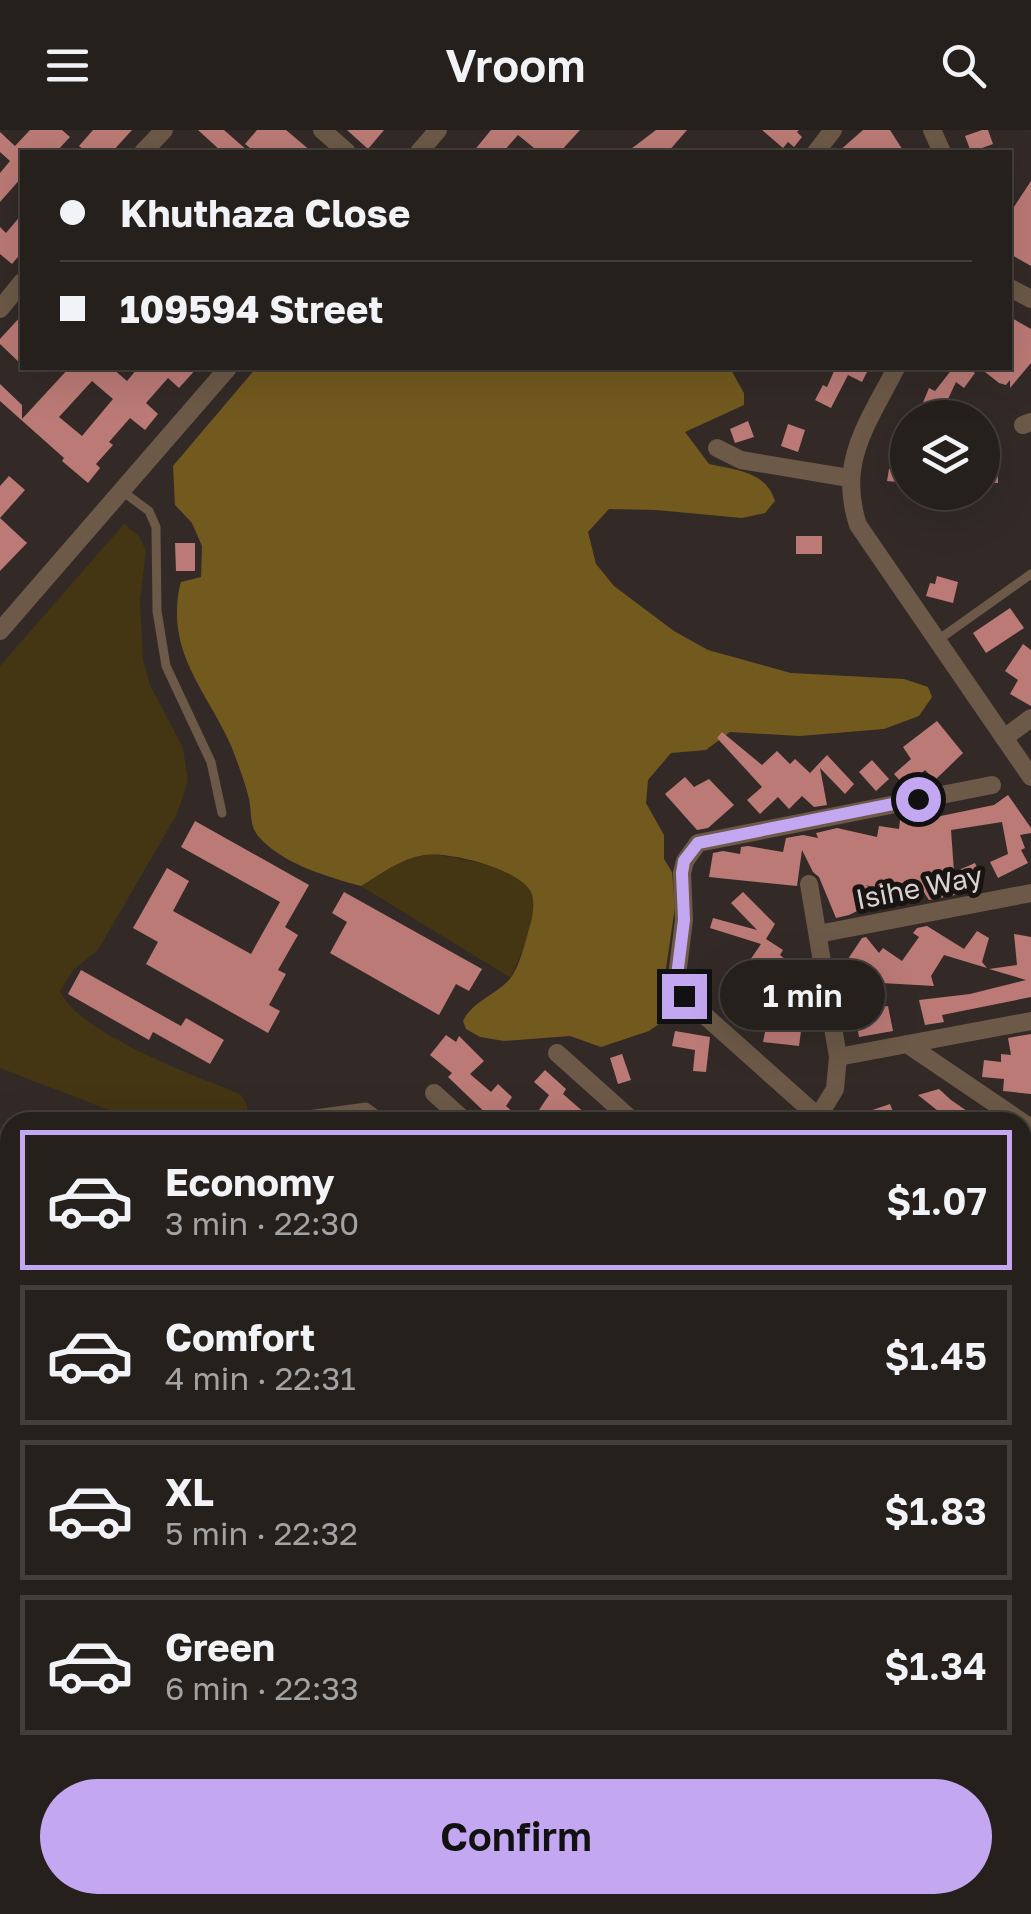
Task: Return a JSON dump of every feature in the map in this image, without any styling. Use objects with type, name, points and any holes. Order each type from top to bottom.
[{"type":"street","points":[[145,150],[164,130]]},
{"type":"street","points":[[322,130],[345,150]]},
{"type":"street","points":[[421,150],[438,130]]},
{"type":"street","points":[[818,150],[833,130]]},
{"type":"street","points":[[0,309],[20,284]]},
{"type":"street","points":[[0,630],[226,370]]},
{"type":"street","points":[[895,370],[864,432],[849,478],[858,526],[1031,778]]},
{"type":"street","points":[[717,448],[742,460],[849,478]]},
{"type":"street","points":[[1004,738],[1031,718]]},
{"type":"street","points":[[809,1112],[684,996],[677,976],[684,920],[684,861],[698,843],[992,785]]},
{"type":"street","points":[[810,884],[838,1057],[835,1088],[823,1112]]},
{"type":"street","name":"Isihe Way","points":[[818,934],[1031,893]]},
{"type":"street","points":[[838,1057],[1031,1020]]},
{"type":"street","points":[[907,1044],[1007,1112]]},
{"type":"street","points":[[558,1053],[623,1112]]},
{"type":"street","points":[[434,1093],[455,1112]]},
{"type":"lane","points":[[122,491],[149,511],[156,527],[156,594],[166,666],[212,762],[222,813]]},
{"type":"lane","points":[[936,642],[1031,574]]},
{"type":"lane","points":[[329,1112],[366,1107],[373,1112]]},
{"type":"shaded area","points":[[254,370],[731,370],[744,393],[744,405],[685,432],[709,464],[757,478],[765,483],[775,501],[765,513],[742,518],[609,509],[588,532],[596,564],[614,586],[674,631],[708,650],[791,673],[904,679],[928,687],[932,697],[919,716],[884,729],[800,736],[730,732],[706,750],[671,753],[648,780],[646,803],[664,835],[664,859],[672,872],[675,907],[665,975],[672,1009],[669,1017],[649,1031],[601,1047],[570,1036],[504,1041],[480,1037],[466,1029],[463,1021],[509,980],[516,968],[533,911],[531,892],[524,883],[498,869],[435,854],[407,860],[361,886],[292,862],[258,836],[232,748],[181,644],[177,617],[181,582],[201,577],[202,546],[192,523],[175,505],[173,466]]},
{"type":"shaded area","points":[[124,524],[138,535],[146,550],[140,601],[143,660],[150,685],[183,748],[188,781],[177,814],[98,950],[74,969],[60,991],[71,1007],[114,1038],[240,1094],[247,1112],[114,1112],[0,1068],[0,666]]},
{"type":"shaded area","points":[[429,854],[488,865],[528,886],[533,896],[533,916],[511,978],[361,886],[404,860]]},
{"type":"building","points":[[30,130],[62,130],[70,137],[58,150],[20,150],[20,179],[0,202],[0,173],[10,161],[0,152],[0,132],[15,146]]},
{"type":"building","points":[[93,130],[132,130],[114,150],[84,150],[79,146]]},
{"type":"building","points":[[198,130],[224,130],[247,150],[220,150]]},
{"type":"building","points":[[257,130],[286,130],[310,150],[252,150],[245,144]]},
{"type":"building","points":[[347,130],[384,130],[368,149]]},
{"type":"building","points":[[491,130],[580,130],[562,150],[537,150],[518,135],[505,150],[475,150]]},
{"type":"building","points":[[656,130],[687,130],[670,150],[630,150]]},
{"type":"building","points":[[762,130],[799,130],[802,137],[794,147],[788,142],[783,148]]},
{"type":"building","points":[[863,130],[890,130],[903,150],[840,150]]},
{"type":"building","points":[[988,130],[993,144],[970,150],[965,136]]},
{"type":"building","points":[[1031,181],[1031,266],[1012,255],[1012,210]]},
{"type":"building","points":[[20,216],[20,254],[12,264],[0,254],[0,227],[6,233]]},
{"type":"building","points":[[20,317],[20,363],[0,344]]},
{"type":"building","points":[[1012,318],[1031,329],[1031,363],[1010,388],[1010,380],[1006,385],[983,370],[1012,370]]},
{"type":"building","points":[[67,370],[114,370],[127,381],[136,370],[195,370],[179,388],[168,378],[146,403],[158,414],[145,430],[130,418],[109,442],[113,445],[96,464],[100,468],[88,483],[0,401],[0,384],[22,405],[22,419]],"holes":[[[92,381],[113,399],[82,436],[59,417]]]},
{"type":"building","points":[[835,370],[868,370],[862,382],[848,375],[831,408],[815,400],[823,385],[827,387]]},
{"type":"building","points":[[951,370],[975,373],[964,388],[956,382],[948,400],[924,400],[929,388],[935,391]]},
{"type":"building","points":[[748,421],[754,437],[735,443],[730,429]]},
{"type":"building","points":[[788,424],[805,430],[798,452],[781,446]]},
{"type":"building","points":[[9,476],[25,490],[0,518],[0,486]]},
{"type":"building","points":[[0,518],[27,543],[0,571]]},
{"type":"building","points":[[796,536],[822,536],[822,554],[796,554]]},
{"type":"building","points":[[175,543],[195,543],[195,571],[176,571]]},
{"type":"building","points":[[937,576],[958,582],[953,603],[926,596]]},
{"type":"building","points":[[1010,608],[1024,628],[986,653],[973,633]]},
{"type":"building","points":[[1023,644],[1031,650],[1031,706],[1010,694],[1018,680],[1005,671]]},
{"type":"building","points":[[937,721],[963,753],[935,780],[925,770],[906,787],[894,774],[911,759],[903,747]]},
{"type":"building","points":[[722,732],[762,765],[777,751],[790,764],[795,759],[810,773],[827,755],[854,784],[845,794],[820,768],[827,805],[814,807],[802,796],[789,809],[778,797],[760,814],[747,800],[762,787],[717,738]]},
{"type":"building","points":[[872,760],[889,779],[876,791],[859,772]]},
{"type":"building","points":[[685,777],[694,787],[709,779],[734,805],[708,828],[697,830],[665,794]]},
{"type":"building","points":[[1008,795],[1031,828],[1031,833],[1020,835],[1025,848],[1021,850],[1028,863],[998,878],[990,862],[1008,854],[1002,822],[951,830],[954,872],[975,863],[982,878],[963,887],[965,893],[929,900],[918,883],[896,895],[866,885],[884,898],[836,918],[819,877],[802,850],[797,886],[709,877],[713,853],[740,854],[741,847],[748,846],[783,852],[786,838],[818,838],[816,833],[837,828],[877,837],[879,826],[899,829],[900,820],[932,824],[931,818],[994,805]]},
{"type":"building","points":[[195,821],[309,885],[285,927],[298,935],[278,970],[286,974],[269,1005],[280,1011],[268,1033],[146,964],[158,942],[133,928],[167,868],[189,881],[173,911],[251,954],[280,902],[181,847]]},
{"type":"building","points":[[344,892],[482,969],[469,991],[456,984],[439,1015],[330,953],[347,922],[332,913]]},
{"type":"building","points":[[743,892],[775,924],[766,939],[783,950],[780,955],[803,974],[785,1005],[740,975],[761,944],[710,928],[713,918],[757,930],[731,903]]},
{"type":"building","points":[[927,926],[964,949],[977,931],[989,938],[982,962],[987,968],[944,955],[931,976],[934,986],[864,982],[868,1009],[888,1006],[893,1031],[859,1037],[856,1020],[847,1021],[847,998],[865,971],[848,959],[866,937],[879,953],[883,948],[902,961],[919,937],[913,933]]},
{"type":"building","points":[[1014,934],[1031,937],[1031,997],[942,1015],[944,1022],[925,1025],[919,1000],[970,994],[1026,980],[989,969],[1017,965]]},
{"type":"building","points":[[81,970],[181,1026],[186,1018],[224,1040],[210,1064],[153,1032],[149,1040],[68,994]]},
{"type":"building","points":[[747,1004],[784,1007],[782,1010],[810,1004],[815,1028],[801,1031],[799,1046],[763,1042],[765,1032],[758,1031],[759,1024],[752,1021]]},
{"type":"building","points":[[675,1031],[710,1037],[706,1072],[693,1071],[695,1050],[672,1046]]},
{"type":"building","points":[[1031,1034],[1031,1094],[1003,1091],[1004,1079],[982,1077],[984,1060],[1001,1062],[1001,1054],[1011,1055],[1008,1038]]},
{"type":"building","points":[[446,1035],[456,1042],[459,1036],[484,1061],[470,1074],[491,1092],[498,1084],[512,1097],[506,1106],[513,1112],[485,1112],[448,1077],[452,1073],[430,1055]]},
{"type":"building","points":[[622,1054],[631,1080],[618,1084],[610,1058]]},
{"type":"building","points":[[545,1070],[584,1112],[541,1112],[549,1095],[534,1082]]},
{"type":"building","points":[[939,1089],[968,1112],[939,1112],[918,1095]]},
{"type":"building","points":[[890,1104],[893,1112],[866,1112]]},
{"type":"route","points":[[684,996],[677,976],[684,920],[682,873],[684,861],[698,843],[918,799]]}]
